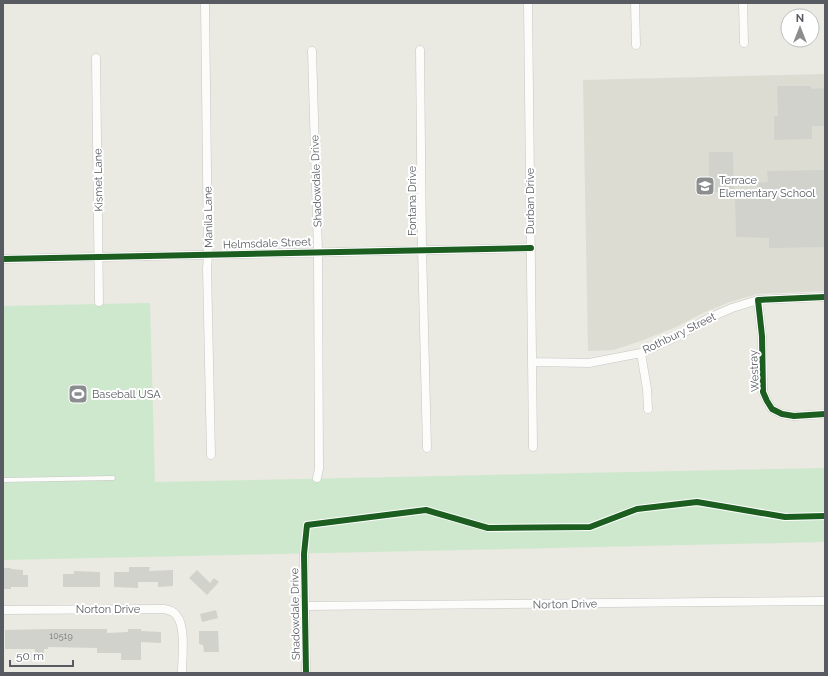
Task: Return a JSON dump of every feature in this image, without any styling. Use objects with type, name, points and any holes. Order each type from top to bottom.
[{"type":"street","name":"Manila Lane","points":[[205,3],[207,268],[211,455]]},
{"type":"street","name":"Durban Drive","points":[[528,3],[533,447]]},
{"type":"street","points":[[635,3],[636,45]]},
{"type":"street","points":[[743,3],[744,43]]},
{"type":"street","name":"Fontana Drive","points":[[420,50],[422,249],[427,448]]},
{"type":"street","name":"Shadowdale Drive","points":[[312,51],[318,252],[319,469],[317,478]]},
{"type":"street","name":"Kismet Lane","points":[[96,58],[99,302]]},
{"type":"street","name":"Helmsdale Street","points":[[3,259],[422,249],[531,248]]},
{"type":"street","name":"Rothbury Street","points":[[533,362],[589,363],[641,353],[680,335],[709,318],[732,308],[758,300],[825,298]]},
{"type":"street","name":"Westray","points":[[758,300],[762,336],[763,392],[767,401],[772,409],[782,414],[794,416],[825,414]]},
{"type":"street","points":[[641,353],[647,388],[648,409]]},
{"type":"street","name":"Shadowdale Drive","points":[[304,554],[306,673]]},
{"type":"street","name":"Norton Drive","points":[[305,606],[825,601]]},
{"type":"street","name":"Norton Drive","points":[[3,610],[164,609],[171,611],[177,615],[182,628],[182,673]]},
{"type":"lane","points":[[3,480],[112,478]]},
{"type":"shaded area","name":"Terrace Elementary School","points":[[825,74],[825,291],[758,294],[730,302],[705,312],[676,327],[638,342],[613,350],[588,351],[583,80]]},
{"type":"green space","points":[[150,303],[155,482],[825,468],[825,542],[3,560],[3,306]]},
{"type":"building","points":[[777,86],[811,86],[811,89],[825,88],[825,126],[812,126],[812,139],[774,140],[774,116],[778,116]]},
{"type":"building","points":[[709,152],[733,152],[734,198],[721,198],[721,192],[709,192]]},
{"type":"building","points":[[825,170],[825,247],[769,248],[769,238],[736,237],[735,195],[757,195],[757,183],[768,182],[767,171]]},
{"type":"building","points":[[129,567],[150,567],[149,571],[173,570],[173,586],[158,587],[158,582],[138,582],[138,588],[114,587],[114,572],[129,572]]},
{"type":"building","points":[[3,568],[23,570],[23,575],[28,575],[28,587],[11,587],[11,589],[3,589]]},
{"type":"building","points":[[197,570],[210,583],[214,578],[219,582],[207,595],[189,578]]},
{"type":"building","points":[[74,571],[100,572],[100,587],[63,587],[63,574],[74,574]]},
{"type":"building","points":[[216,610],[218,618],[202,622],[200,614]]},
{"type":"building","points":[[107,629],[107,633],[128,632],[128,629],[141,629],[141,631],[161,632],[161,643],[141,642],[141,660],[121,660],[121,653],[97,653],[97,648],[48,647],[48,649],[44,649],[44,653],[35,653],[35,649],[5,649],[5,630]]},
{"type":"building","points":[[199,631],[218,631],[219,652],[204,652],[203,645],[199,644]]},
{"type":"cycle path","points":[[3,259],[531,248]]},
{"type":"cycle path","points":[[825,297],[758,300],[762,336],[763,392],[767,401],[772,409],[782,414],[794,416],[825,414]]},
{"type":"cycle path","points":[[306,673],[304,554],[307,525],[426,510],[488,528],[590,527],[637,509],[697,502],[785,517],[825,516]]},
{"type":"place","name":"Terrace Elementary School","points":[[705,186]]},
{"type":"place","name":"Baseball USA","points":[[78,394]]}]
